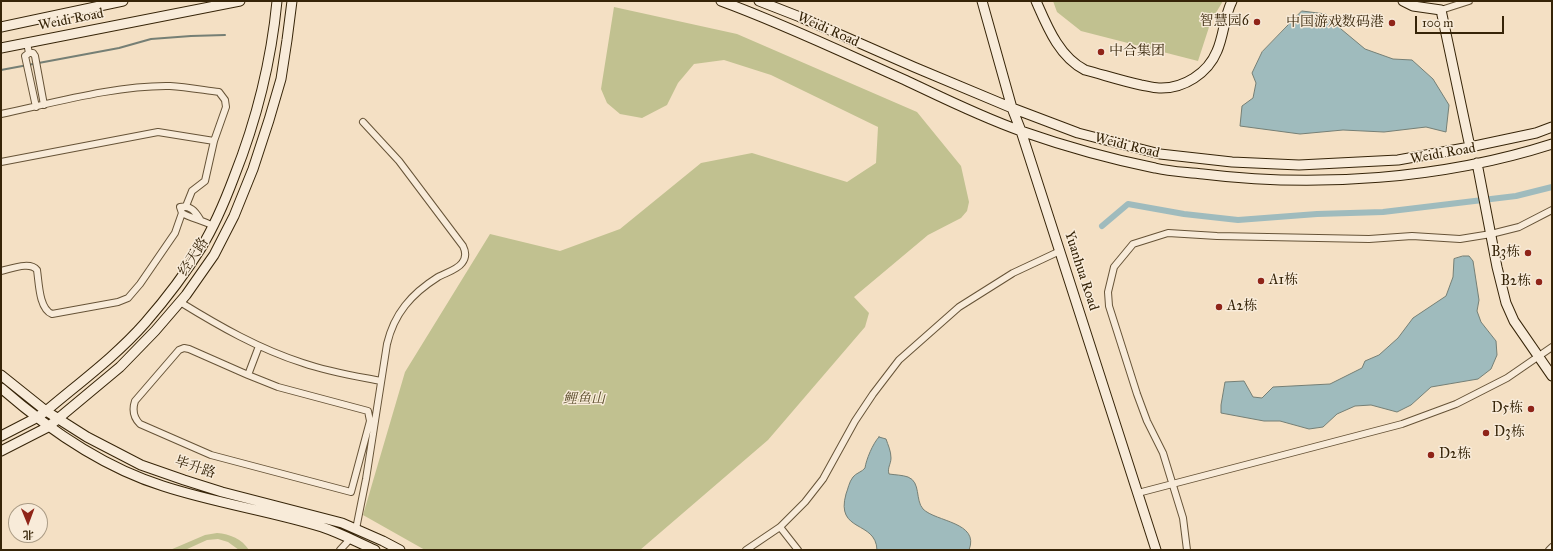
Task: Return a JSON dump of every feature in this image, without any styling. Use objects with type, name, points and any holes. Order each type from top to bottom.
[{"type":"main road","name":"Weidi Road","points":[[1,27],[123,1]]},
{"type":"main road","name":"Weidi Road","points":[[1,48],[28,48],[240,1]]},
{"type":"main road","name":"经天路","points":[[1,436],[36,418],[46,411],[108,359],[144,324],[174,287],[201,248],[221,211],[256,117],[273,38],[277,1]]},
{"type":"main road","name":"经天路","points":[[1,451],[48,427],[120,367],[180,302],[214,255],[234,216],[253,169],[269,120],[281,79],[292,1]]},
{"type":"main road","name":"Weidi Road","points":[[721,1],[788,28],[962,107],[1021,131],[1157,169],[1230,178],[1299,180],[1400,176],[1477,163],[1552,144]]},
{"type":"main road","name":"Weidi Road","points":[[759,1],[800,17],[1012,108],[1078,133],[1160,154],[1232,162],[1299,165],[1398,160],[1470,147],[1536,133],[1552,128]]},
{"type":"main road","name":"Yuanhua Road","points":[[982,1],[1012,108],[1021,131],[1156,550]]},
{"type":"main road","points":[[1036,1],[1054,38],[1065,56],[1077,66],[1085,70],[1159,88],[1174,87],[1187,82],[1199,75],[1211,62],[1221,40],[1222,28],[1232,1]]},
{"type":"main road","points":[[1403,1],[1413,6],[1441,10],[1470,147]]},
{"type":"main road","points":[[1477,163],[1506,303],[1514,321],[1552,376]]},
{"type":"main road","name":"毕升路","points":[[1,375],[58,419],[113,451],[141,465],[222,492],[342,523],[400,550]]},
{"type":"main road","name":"毕升路","points":[[1,388],[48,427],[104,461],[134,476],[178,490],[322,528],[351,538],[375,550]]},
{"type":"street","points":[[1441,10],[1469,1]]},
{"type":"street","points":[[36,107],[25,56],[28,48],[35,56],[44,105]]},
{"type":"street","points":[[1,114],[110,92],[154,87],[171,86],[219,92],[225,100],[226,106],[214,141],[205,181],[192,191],[186,206]]},
{"type":"street","points":[[356,529],[366,479],[388,337],[399,312],[429,283],[460,266],[464,260],[465,254],[462,246],[398,161],[363,122]]},
{"type":"street","points":[[1,162],[158,132],[214,141]]},
{"type":"street","points":[[1,271],[29,265],[35,268],[37,270],[43,306],[47,312],[52,314],[118,302],[128,298],[140,284],[175,233],[182,213],[180,207],[186,206],[196,212],[200,219]]},
{"type":"street","points":[[1187,550],[1184,518],[1163,454],[1147,421],[1137,394],[1109,306],[1108,292],[1114,267],[1133,244],[1168,233],[1217,236],[1369,239],[1412,236],[1460,239],[1491,234],[1518,227],[1552,210]]},
{"type":"street","points":[[182,213],[191,218],[200,219],[213,226]]},
{"type":"street","points":[[746,550],[780,527],[805,502],[823,479],[855,421],[899,360],[959,307],[1013,273],[1060,252]]},
{"type":"street","points":[[180,302],[221,327],[259,346],[303,363],[332,372],[381,382]]},
{"type":"street","points":[[248,375],[259,346]]},
{"type":"street","points":[[1138,493],[1402,424],[1456,404],[1507,378],[1552,347]]},
{"type":"street","points":[[181,349],[191,350],[248,375],[278,387],[368,411],[370,421],[351,492],[211,455],[140,424],[134,417],[133,410],[136,401],[181,349]]},
{"type":"street","points":[[780,527],[798,550]]},
{"type":"street","points":[[340,550],[351,538]]},
{"type":"street","points":[[1549,550],[1552,547]]},
{"type":"green space","points":[[1053,1],[1223,1],[1211,21],[1198,61],[1081,31],[1057,12]]},
{"type":"green space","name":"鲤鱼山","points":[[614,7],[737,34],[917,112],[961,166],[969,202],[967,211],[961,218],[928,235],[854,297],[869,313],[865,327],[768,440],[640,550],[425,550],[363,515],[405,372],[490,234],[560,251],[620,229],[701,163],[752,153],[847,182],[876,163],[878,127],[771,75],[724,60],[694,64],[678,83],[667,105],[642,118],[620,114],[607,103],[601,89]]},
{"type":"green space","points":[[217,533],[235,538],[243,543],[249,550],[239,550],[228,542],[218,539],[207,540],[185,550],[170,550],[205,535]]},
{"type":"water","points":[[1302,11],[1326,14],[1365,49],[1393,59],[1412,60],[1433,79],[1449,105],[1446,132],[1426,127],[1384,132],[1343,130],[1300,134],[1240,126],[1242,106],[1253,98],[1256,83],[1252,73],[1262,52]]},
{"type":"water","points":[[1469,256],[1473,261],[1479,300],[1477,311],[1481,322],[1496,341],[1497,355],[1491,369],[1478,379],[1431,387],[1411,405],[1397,412],[1371,405],[1355,406],[1337,414],[1323,427],[1309,429],[1280,421],[1264,421],[1221,413],[1225,382],[1244,381],[1253,397],[1262,398],[1273,387],[1330,384],[1362,368],[1365,361],[1379,355],[1398,338],[1413,318],[1446,296],[1453,277],[1454,259]]},
{"type":"water","points":[[879,437],[886,439],[890,450],[891,458],[888,470],[889,474],[906,476],[912,479],[915,483],[919,501],[923,509],[963,528],[971,541],[969,550],[877,550],[875,541],[870,534],[851,521],[846,515],[844,506],[849,486],[854,476],[865,468],[874,443]]},
{"type":"waterway","points":[[1,70],[119,48],[151,39],[225,35]]},
{"type":"waterway","points":[[1102,226],[1128,204],[1184,214],[1238,220],[1317,214],[1383,212],[1516,196],[1552,187]]},
{"type":"place","name":"智慧园6","points":[[1257,22]]},
{"type":"place","name":"中国游戏数码港","points":[[1392,23]]},
{"type":"place","name":"中合集团","points":[[1101,52]]},
{"type":"place","name":"B3栋","points":[[1528,253]]},
{"type":"place","name":"A1栋","points":[[1261,281]]},
{"type":"place","name":"B2栋","points":[[1539,282]]},
{"type":"place","name":"A2栋","points":[[1219,307]]},
{"type":"place","name":"D5栋","points":[[1531,409]]},
{"type":"place","name":"D3栋","points":[[1486,433]]},
{"type":"place","name":"D2栋","points":[[1431,455]]}]
